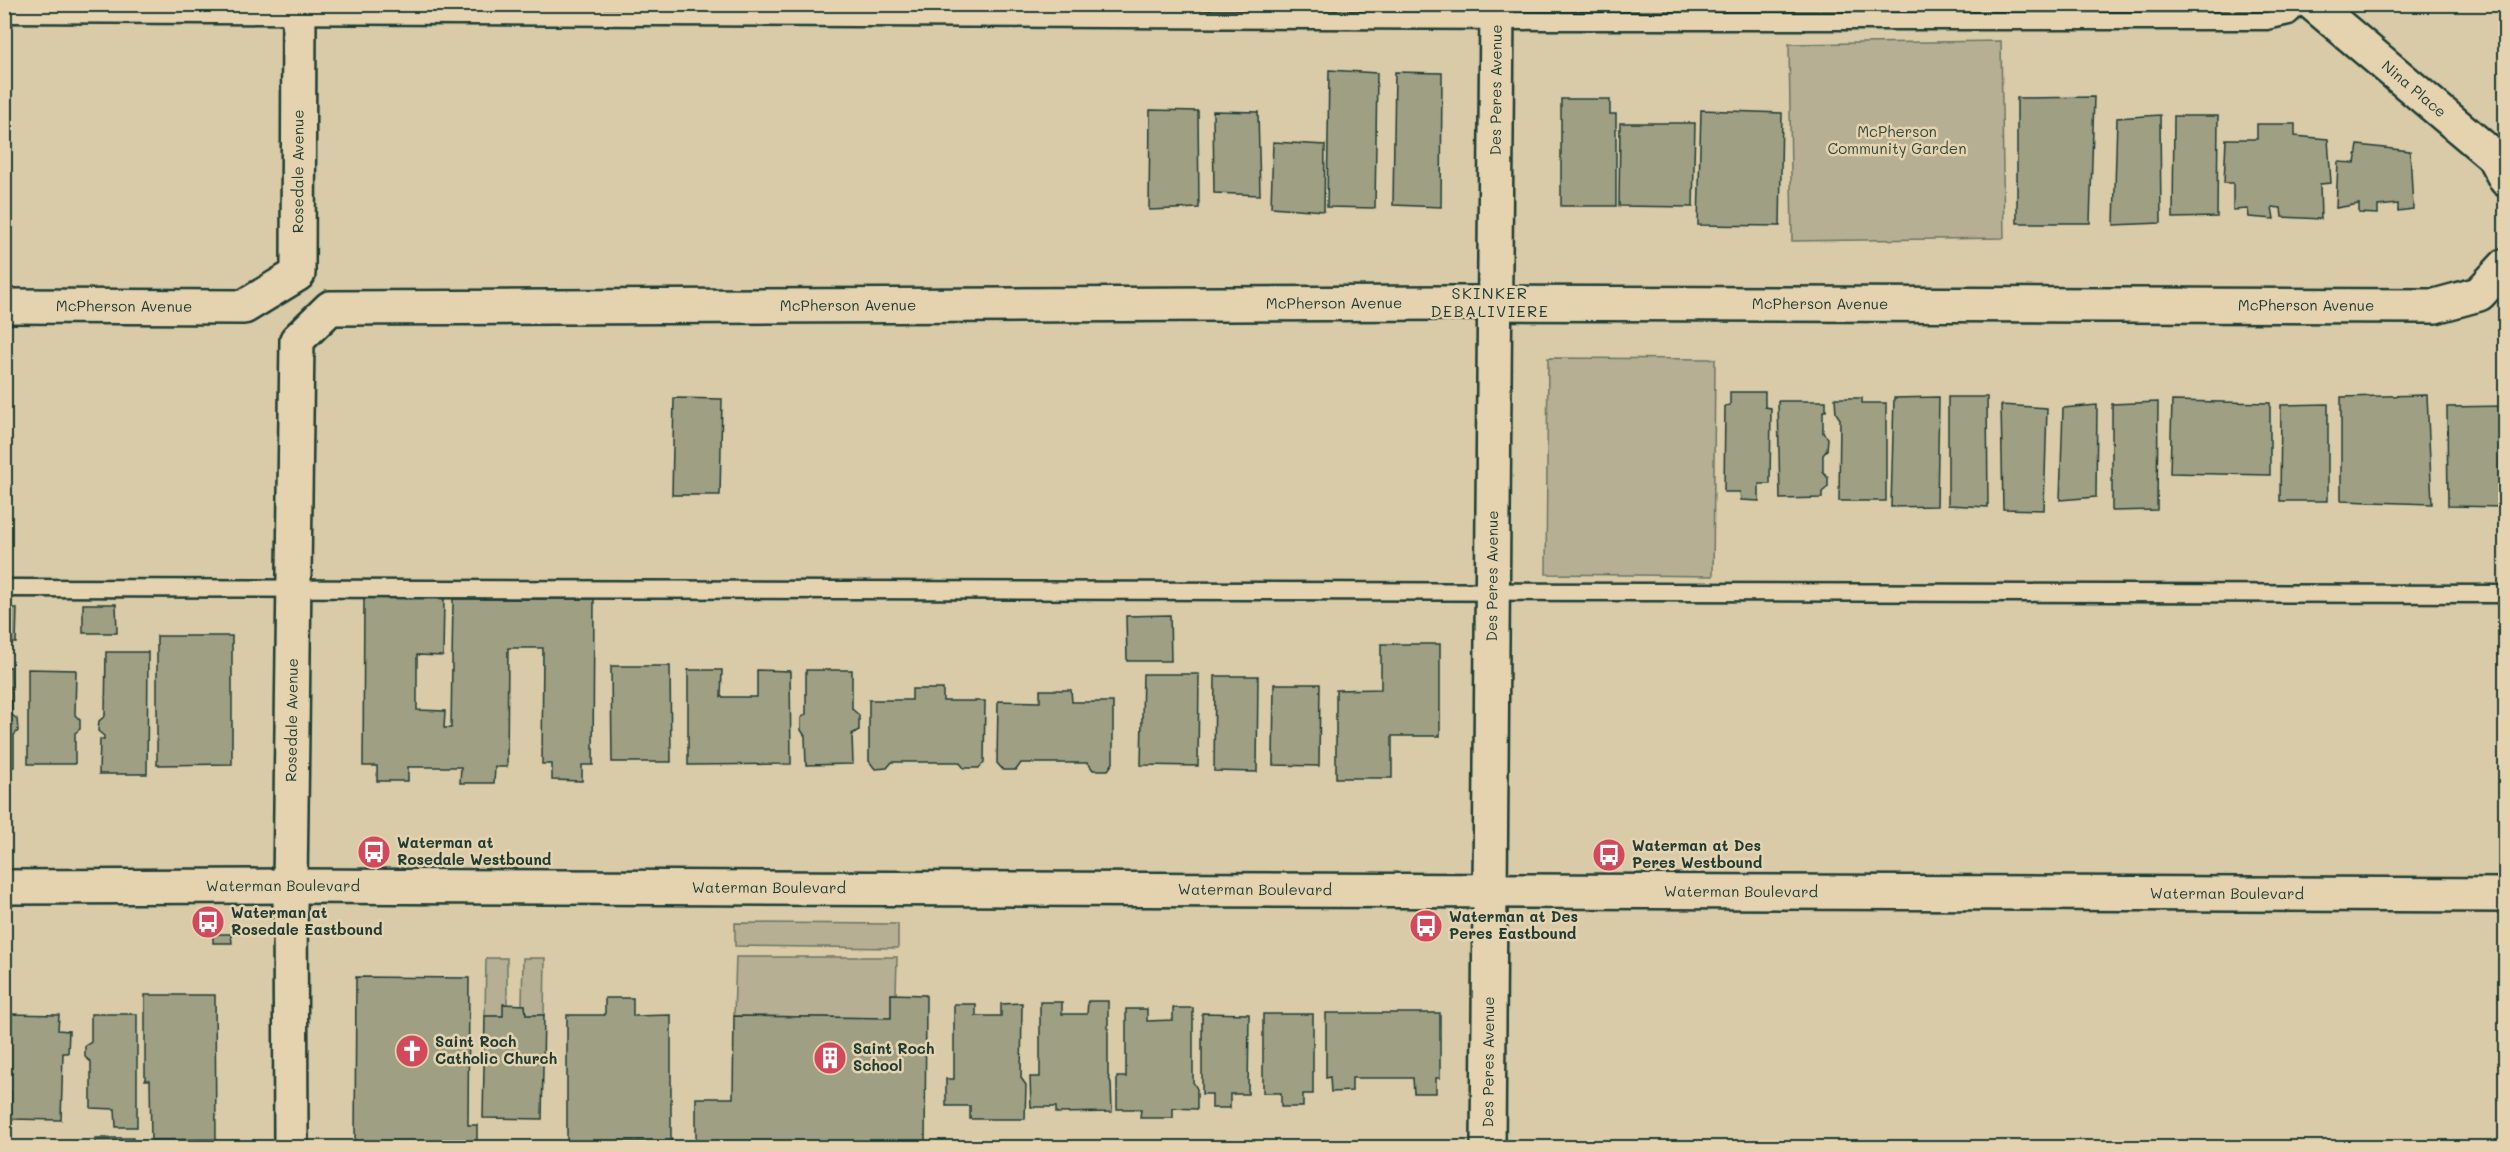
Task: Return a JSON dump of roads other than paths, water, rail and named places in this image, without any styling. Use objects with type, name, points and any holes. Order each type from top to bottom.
[{"type":"street","name":"Nina Place","points":[[2313,4],[2493,156],[2505,180]]},
{"type":"street","name":"Rosedale Avenue","points":[[244,307],[298,274],[299,10]]},
{"type":"street","name":"Des Peres Avenue","points":[[1488,1148],[1497,13]]},
{"type":"street","name":"McPherson Avenue","points":[[330,308],[1495,304],[2435,306],[2479,294],[2505,265]]},
{"type":"street","name":"McPherson Avenue","points":[[4,306],[244,307]]},
{"type":"street","name":"Rosedale Avenue","points":[[291,1148],[290,886],[297,340],[330,308]]},
{"type":"street","name":"Waterman Boulevard","points":[[4,887],[290,886],[2505,895]]},
{"type":"lane","points":[[4,14],[299,10],[1497,13],[2266,21],[2289,16],[2302,4]]},
{"type":"lane","points":[[4,588],[2505,594]]},
{"type":"place","name":"Waterman at Rosedale Westbound","points":[[374,852]]},
{"type":"place","name":"Waterman at Des Peres Westbound","points":[[1609,855]]},
{"type":"place","name":"Waterman at Rosedale Eastbound","points":[[208,922]]},
{"type":"place","name":"Waterman at Des Peres Eastbound","points":[[1426,926]]},
{"type":"place","name":"Saint Roch Catholic Church","points":[[412,1051]]},
{"type":"place","name":"Saint Roch School","points":[[830,1058]]},
{"type":"district","name":"SKINKER DEBALIVIERE","points":[[1490,302]]},
{"type":"park label","name":"McPherson Community Garden","points":[[1897,140]]}]
